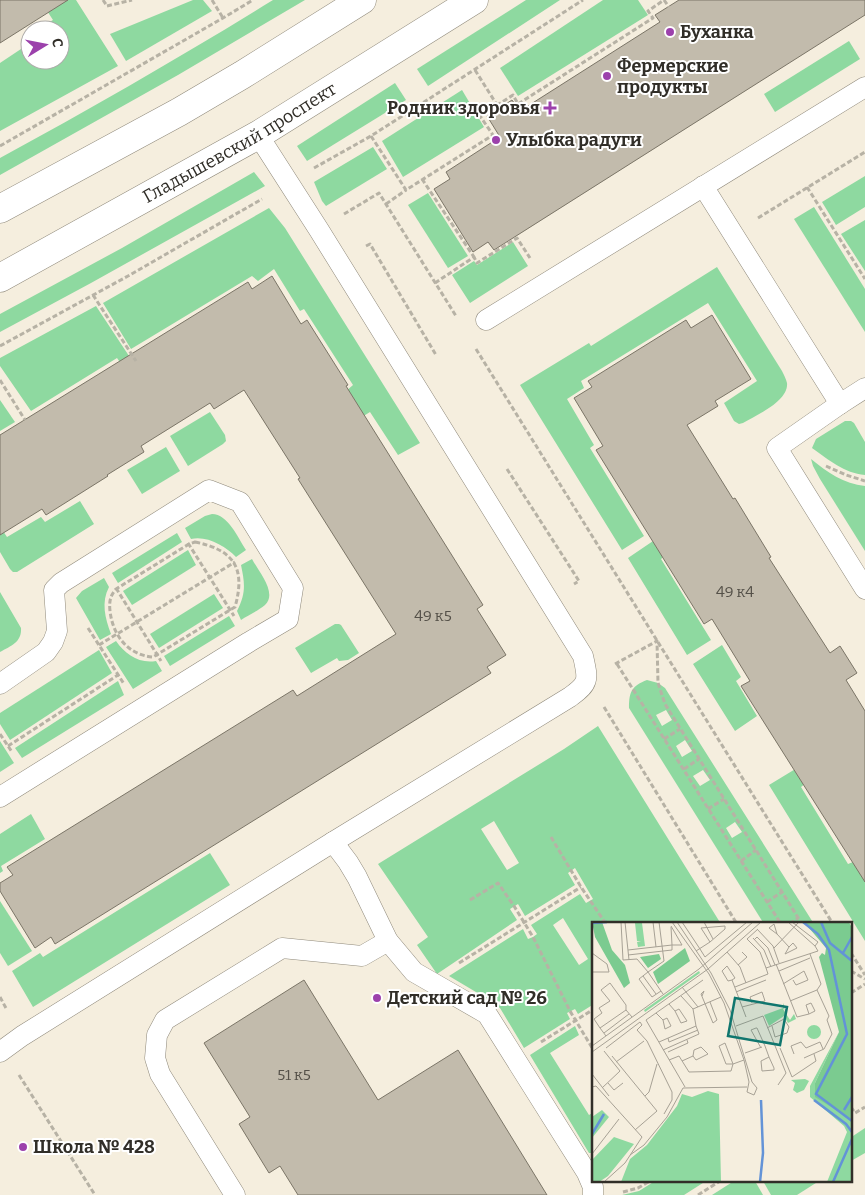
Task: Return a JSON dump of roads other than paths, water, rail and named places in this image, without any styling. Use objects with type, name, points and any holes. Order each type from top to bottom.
[{"type":"street","points":[[0,208],[202,98],[362,0]]},
{"type":"street","name":"Гладышевский проспект","points":[[0,278],[258,135],[474,0]]},
{"type":"lane","points":[[486,320],[865,87]]},
{"type":"lane","points":[[1,1051],[22,1036],[333,842],[570,697],[581,689],[586,681],[584,656],[320,230],[258,135]]},
{"type":"lane","points":[[703,186],[840,404]]},
{"type":"lane","points":[[865,388],[777,448],[865,589]]},
{"type":"lane","points":[[0,684],[46,652],[53,642],[57,631],[54,590],[61,583],[209,490],[240,502],[293,588],[288,619],[0,797]]},
{"type":"lane","points":[[333,842],[357,877],[388,941],[414,972],[487,1014],[587,1173],[594,1195]]},
{"type":"lane","points":[[235,1195],[160,1074],[155,1058],[157,1035],[165,1020],[282,948],[362,956],[388,941]]},
{"type":"place","name":"Буханка","points":[[670,32]]},
{"type":"place","name":"Фермерские продукты","points":[[607,76]]},
{"type":"place","name":"Родник здоровья","points":[[550,108]]},
{"type":"place","name":"Улыбка радуги","points":[[496,140]]},
{"type":"place","name":"Детский сад № 26","points":[[377,998]]},
{"type":"place","name":"Школа № 428","points":[[23,1147]]}]
